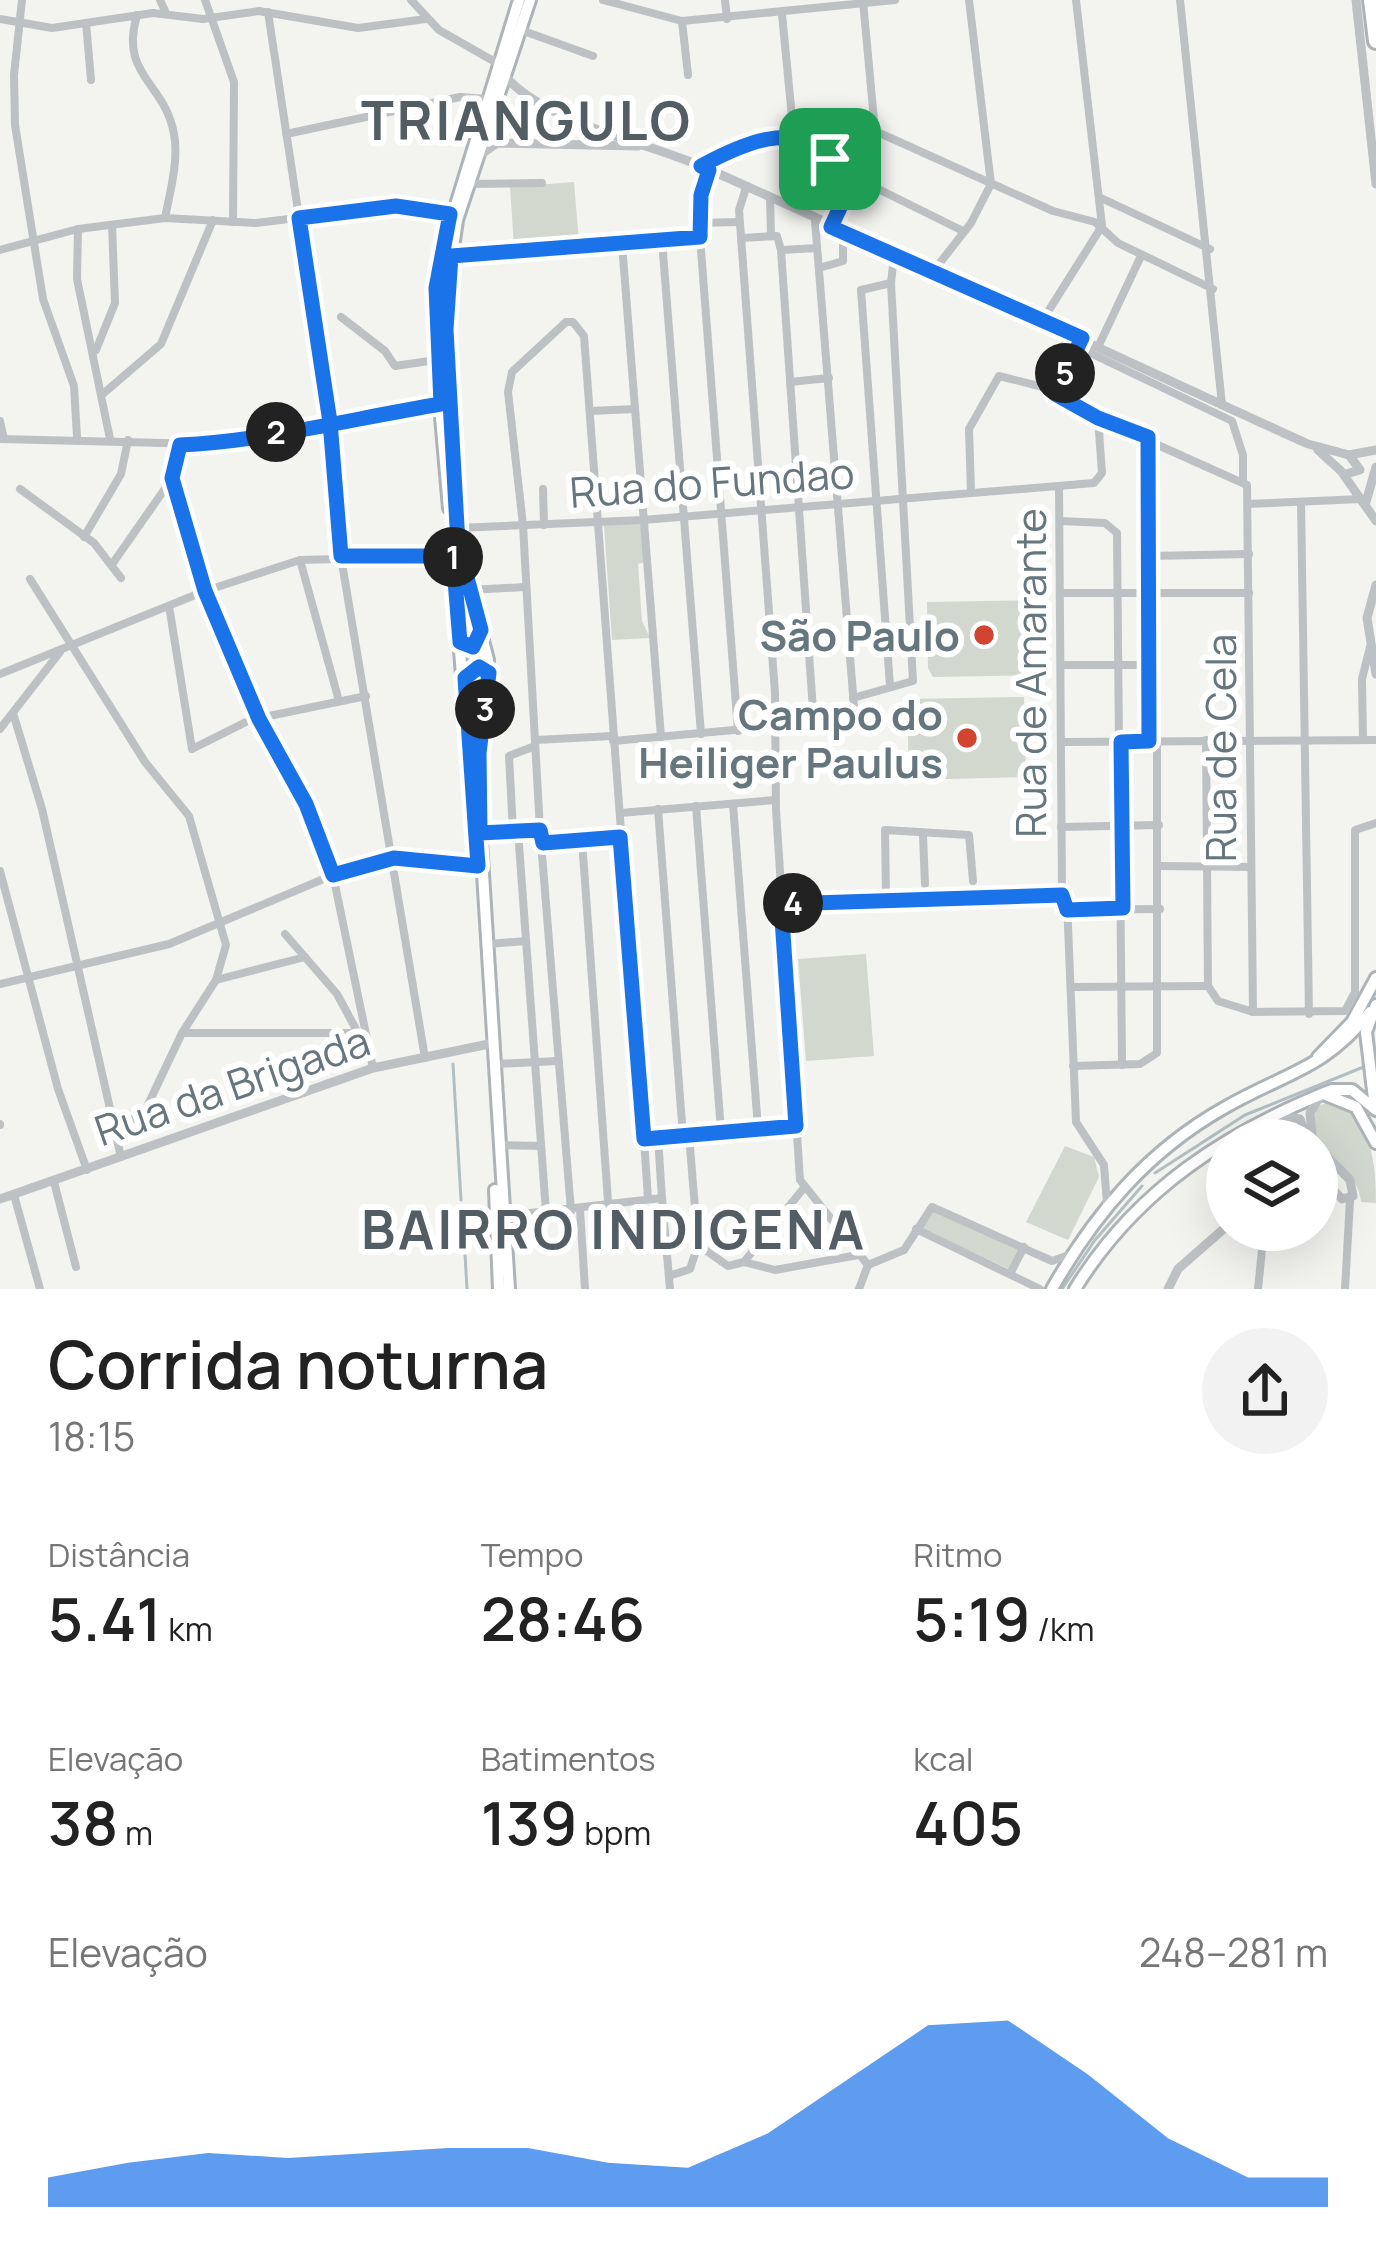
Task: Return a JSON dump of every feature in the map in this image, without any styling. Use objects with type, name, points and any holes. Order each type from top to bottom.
[{"type":"highway","points":[[1371,0],[1376,41]]},
{"type":"main road","points":[[509,1289],[480,833],[479,753],[489,673],[457,528],[446,330],[452,241],[480,155],[519,0]]},
{"type":"main road","points":[[499,1289],[478,866],[436,360],[436,288],[450,214],[488,99],[530,0]]},
{"type":"main road","points":[[460,642],[473,647],[481,630]]},
{"type":"main road","points":[[465,678],[474,668],[489,673]]},
{"type":"main road","points":[[1296,1073],[1340,1037],[1376,978]]},
{"type":"main road","points":[[1075,1289],[1149,1179],[1224,1108],[1338,1051],[1373,1008]]},
{"type":"main road","points":[[1373,1008],[1366,1038],[1368,1082],[1376,1110]]},
{"type":"main road","points":[[1052,1289],[1106,1207],[1149,1179],[1322,1094],[1352,1090],[1376,1110]]},
{"type":"main road","points":[[1322,1094],[1356,1107],[1376,1143]]},
{"type":"street","points":[[22,0],[13,101],[43,299],[74,386],[76,437]]},
{"type":"street","points":[[160,0],[166,13]]},
{"type":"street","points":[[205,0],[234,82],[233,222]]},
{"type":"street","points":[[411,0],[426,19],[501,69],[532,100],[705,168],[932,273],[1044,318],[1308,444],[1349,455],[1376,450]]},
{"type":"street","points":[[604,0],[682,21],[895,0]]},
{"type":"street","points":[[725,0],[727,19]]},
{"type":"street","points":[[932,273],[991,184],[969,0]]},
{"type":"street","points":[[1044,318],[1102,226],[1076,0]]},
{"type":"street","points":[[1180,0],[1210,249],[1222,405]]},
{"type":"street","points":[[1357,0],[1376,184]]},
{"type":"street","points":[[831,227],[875,131],[863,2]]},
{"type":"street","points":[[0,19],[18,26],[166,13],[211,18],[263,10],[358,28],[426,19]]},
{"type":"street","points":[[263,10],[330,422],[341,556],[425,1058]]},
{"type":"street","points":[[782,13],[794,138]]},
{"type":"street","points":[[137,15],[130,40],[132,55],[174,134],[164,218]]},
{"type":"street","points":[[682,21],[688,75]]},
{"type":"street","points":[[86,22],[91,80]]},
{"type":"street","points":[[518,29],[593,56]]},
{"type":"street","points":[[286,134],[460,97],[488,99]]},
{"type":"street","points":[[584,143],[593,135],[587,122]]},
{"type":"street","points":[[875,131],[991,184],[1102,226],[1111,238],[1141,256],[1214,289]]},
{"type":"street","points":[[705,168],[749,142],[794,138],[815,144],[854,177],[963,231]]},
{"type":"street","points":[[480,155],[497,143],[647,146]]},
{"type":"street","points":[[705,168],[699,223],[739,731]]},
{"type":"street","points":[[470,184],[542,183]]},
{"type":"street","points":[[746,188],[740,222],[803,1189],[868,1265]]},
{"type":"street","points":[[1101,198],[1210,249]]},
{"type":"street","points":[[770,200],[774,236],[781,250],[814,725]]},
{"type":"street","points":[[0,250],[78,229],[164,218],[256,223],[422,207],[450,214]]},
{"type":"street","points":[[104,394],[161,344],[213,220]]},
{"type":"street","points":[[547,1213],[509,756],[535,743],[853,721],[815,220]]},
{"type":"street","points":[[699,223],[740,222]]},
{"type":"street","points":[[96,351],[115,303],[112,225]]},
{"type":"street","points":[[78,229],[77,279],[96,351],[110,439]]},
{"type":"street","points":[[819,268],[843,261],[843,233]]},
{"type":"street","points":[[744,237],[774,236]]},
{"type":"street","points":[[451,256],[700,237]]},
{"type":"street","points":[[662,239],[701,734]]},
{"type":"street","points":[[622,244],[661,737]]},
{"type":"street","points":[[781,250],[817,248]]},
{"type":"street","points":[[853,698],[913,683],[891,283],[894,256]]},
{"type":"street","points":[[1099,345],[1141,256]]},
{"type":"street","points":[[890,686],[862,287],[891,283]]},
{"type":"street","points":[[341,317],[385,350],[395,366],[436,360]]},
{"type":"street","points":[[585,1289],[558,1061],[509,380],[560,325],[574,322],[584,336],[648,1199]]},
{"type":"street","points":[[1043,387],[1070,332]]},
{"type":"street","points":[[1055,394],[1082,338]]},
{"type":"street","name":"Rua de Cela","points":[[1087,351],[1232,421],[1243,455],[1249,554],[1253,1012]]},
{"type":"street","points":[[971,492],[969,429],[994,381],[1006,374],[1245,483]]},
{"type":"street","points":[[790,382],[829,378]]},
{"type":"street","points":[[0,421],[2,439],[76,437],[180,445],[441,404]]},
{"type":"street","points":[[590,411],[635,409]]},
{"type":"street","points":[[1059,486],[1100,478],[1098,418]]},
{"type":"street","points":[[1073,1066],[1149,1061],[1156,1053],[1160,825],[1149,665],[1148,437]]},
{"type":"street","points":[[84,537],[121,474],[128,440]]},
{"type":"street","points":[[1308,444],[1349,476],[1360,470],[1349,455]]},
{"type":"street","points":[[113,563],[172,478],[180,445]]},
{"type":"street","points":[[1364,501],[1376,466]]},
{"type":"street","points":[[1341,471],[1376,521]]},
{"type":"street","points":[[172,478],[205,591],[259,719],[306,804],[333,875],[362,1033],[373,1068]]},
{"type":"street","name":"Rua do Fundao","points":[[457,528],[643,520],[1059,486]]},
{"type":"street","name":"Rua de Amarante","points":[[1059,486],[1062,895],[1067,910],[1076,1122],[1104,1166],[1106,1207]]},
{"type":"street","points":[[20,489],[84,537],[122,578]]},
{"type":"street","points":[[543,489],[544,524]]},
{"type":"street","points":[[1248,504],[1364,501]]},
{"type":"street","points":[[1301,502],[1309,1014]]},
{"type":"street","points":[[1060,521],[1115,527],[1121,665],[1122,1065]]},
{"type":"street","points":[[1150,556],[1249,554]]},
{"type":"street","points":[[0,674],[205,591],[300,560],[453,556]]},
{"type":"street","points":[[300,560],[339,701]]},
{"type":"street","points":[[30,579],[145,762],[189,816],[226,950],[216,980],[182,1034],[143,1115],[113,1127]]},
{"type":"street","points":[[1376,585],[1366,618],[1376,674]]},
{"type":"street","points":[[467,590],[526,587]]},
{"type":"street","points":[[1061,593],[1249,593]]},
{"type":"street","points":[[169,606],[192,748],[259,719],[366,696]]},
{"type":"street","points":[[1363,740],[1363,679],[1370,645]]},
{"type":"street","points":[[0,729],[61,651]]},
{"type":"street","points":[[1062,665],[1149,665]]},
{"type":"street","points":[[13,713],[78,962],[121,1157]]},
{"type":"street","points":[[1205,740],[1208,986],[1224,1004],[1253,1012],[1337,1014],[1352,1003],[1355,830],[1376,823]]},
{"type":"street","points":[[1062,742],[1376,740]]},
{"type":"street","points":[[620,813],[775,800]]},
{"type":"street","points":[[733,804],[758,1128]]},
{"type":"street","points":[[696,806],[721,1131]]},
{"type":"street","points":[[658,809],[698,1245],[690,1269],[669,1276]]},
{"type":"street","points":[[1061,827],[1160,825]]},
{"type":"street","points":[[886,898],[883,832],[917,829],[923,836],[925,884]]},
{"type":"street","points":[[480,833],[540,830]]},
{"type":"street","points":[[923,836],[971,837],[973,881]]},
{"type":"street","points":[[543,843],[620,837]]},
{"type":"street","points":[[581,840],[608,1202]]},
{"type":"street","points":[[0,984],[169,944],[333,875],[394,858],[478,866]]},
{"type":"street","points":[[1159,866],[1250,866]]},
{"type":"street","points":[[0,871],[26,975],[87,1170]]},
{"type":"street","points":[[781,904],[1062,895]]},
{"type":"street","points":[[1067,910],[1160,909]]},
{"type":"street","points":[[285,934],[336,992],[362,1033]]},
{"type":"street","points":[[488,944],[526,941]]},
{"type":"street","points":[[216,980],[304,957]]},
{"type":"street","points":[[1070,987],[1208,986]]},
{"type":"street","points":[[182,1034],[362,1033]]},
{"type":"street","name":"Rua da Brigada","points":[[0,1199],[373,1068],[489,1044]]},
{"type":"street","points":[[495,1064],[558,1061]]},
{"type":"street","points":[[1311,1119],[1322,1094]]},
{"type":"street","points":[[1270,1117],[1298,1119]]},
{"type":"street","points":[[644,1139],[796,1126]]},
{"type":"street","points":[[658,1138],[670,1289]]},
{"type":"street","points":[[500,1145],[541,1146]]},
{"type":"street","points":[[1338,1170],[1354,1187],[1345,1289]]},
{"type":"street","points":[[54,1182],[76,1267]]},
{"type":"street","points":[[744,1262],[803,1189]]},
{"type":"street","points":[[14,1195],[40,1289]]},
{"type":"street","points":[[1338,1195],[1350,1200]]},
{"type":"street","points":[[504,1216],[662,1198]]},
{"type":"street","points":[[860,1289],[868,1265],[904,1250],[922,1215],[937,1207],[1059,1262],[1074,1250]]},
{"type":"street","points":[[916,1229],[1040,1289]]},
{"type":"street","points":[[1168,1289],[1178,1269],[1206,1244]]},
{"type":"street","points":[[698,1245],[728,1266],[744,1262],[776,1270],[860,1255]]},
{"type":"street","points":[[1010,1274],[1024,1247]]},
{"type":"street","points":[[1258,1289],[1262,1251]]},
{"type":"shaded area","points":[[574,182],[579,242],[514,247],[510,187]]},
{"type":"shaded area","points":[[641,523],[645,562],[638,564],[642,621],[650,638],[612,640],[604,525]]},
{"type":"shaded area","name":"São Paulo","points":[[1040,600],[1042,675],[933,677],[928,668],[927,602]]},
{"type":"shaded area","name":"Campo do Heiliger Paulus","points":[[1024,697],[1026,777],[909,780],[907,699]]},
{"type":"shaded area","points":[[866,954],[874,1056],[806,1061],[798,959]]},
{"type":"shaded area","points":[[1329,1102],[1350,1108],[1364,1130],[1374,1165],[1376,1203],[1361,1202],[1358,1188],[1338,1163],[1338,1119],[1315,1119],[1318,1106]]},
{"type":"shaded area","points":[[1065,1146],[1094,1157],[1099,1177],[1068,1240],[1026,1222]]},
{"type":"shaded area","points":[[935,1210],[1020,1248],[1009,1269],[921,1228]]},
{"type":"waterway","points":[[453,1064],[461,1200]]},
{"type":"waterway","points":[[1155,1173],[1245,1115],[1366,1066]]},
{"type":"waterway","points":[[1062,1289],[1095,1240],[1142,1186]]},
{"type":"waterway","points":[[463,1219],[467,1289]]},
{"type":"place","name":"São Paulo","points":[[984,635]]},
{"type":"place","name":"Campo do Heiliger Paulus","points":[[967,738]]},
{"type":"district","name":"TRIANGULO","points":[[527,119]]},
{"type":"district","name":"BAIRRO INDIGENA","points":[[614,1228]]},
{"type":"route","points":[[830,159],[815,144],[794,138],[749,142],[701,166],[709,170],[701,195],[700,237],[451,256],[446,330],[458,544],[481,630],[473,647],[460,642],[453,556],[341,556],[330,422],[299,218],[396,206],[450,214],[436,288],[441,404],[330,422],[211,443],[180,445],[172,478],[205,591],[259,719],[306,804],[333,875],[394,858],[478,866],[465,678],[479,667],[489,673],[479,753],[480,833],[540,830],[543,843],[620,837],[644,1139],[796,1126],[781,904],[1062,895],[1067,910],[1123,908],[1121,742],[1149,741],[1148,437],[1098,418],[1055,394],[1082,338],[831,227],[854,177],[830,159]]}]
